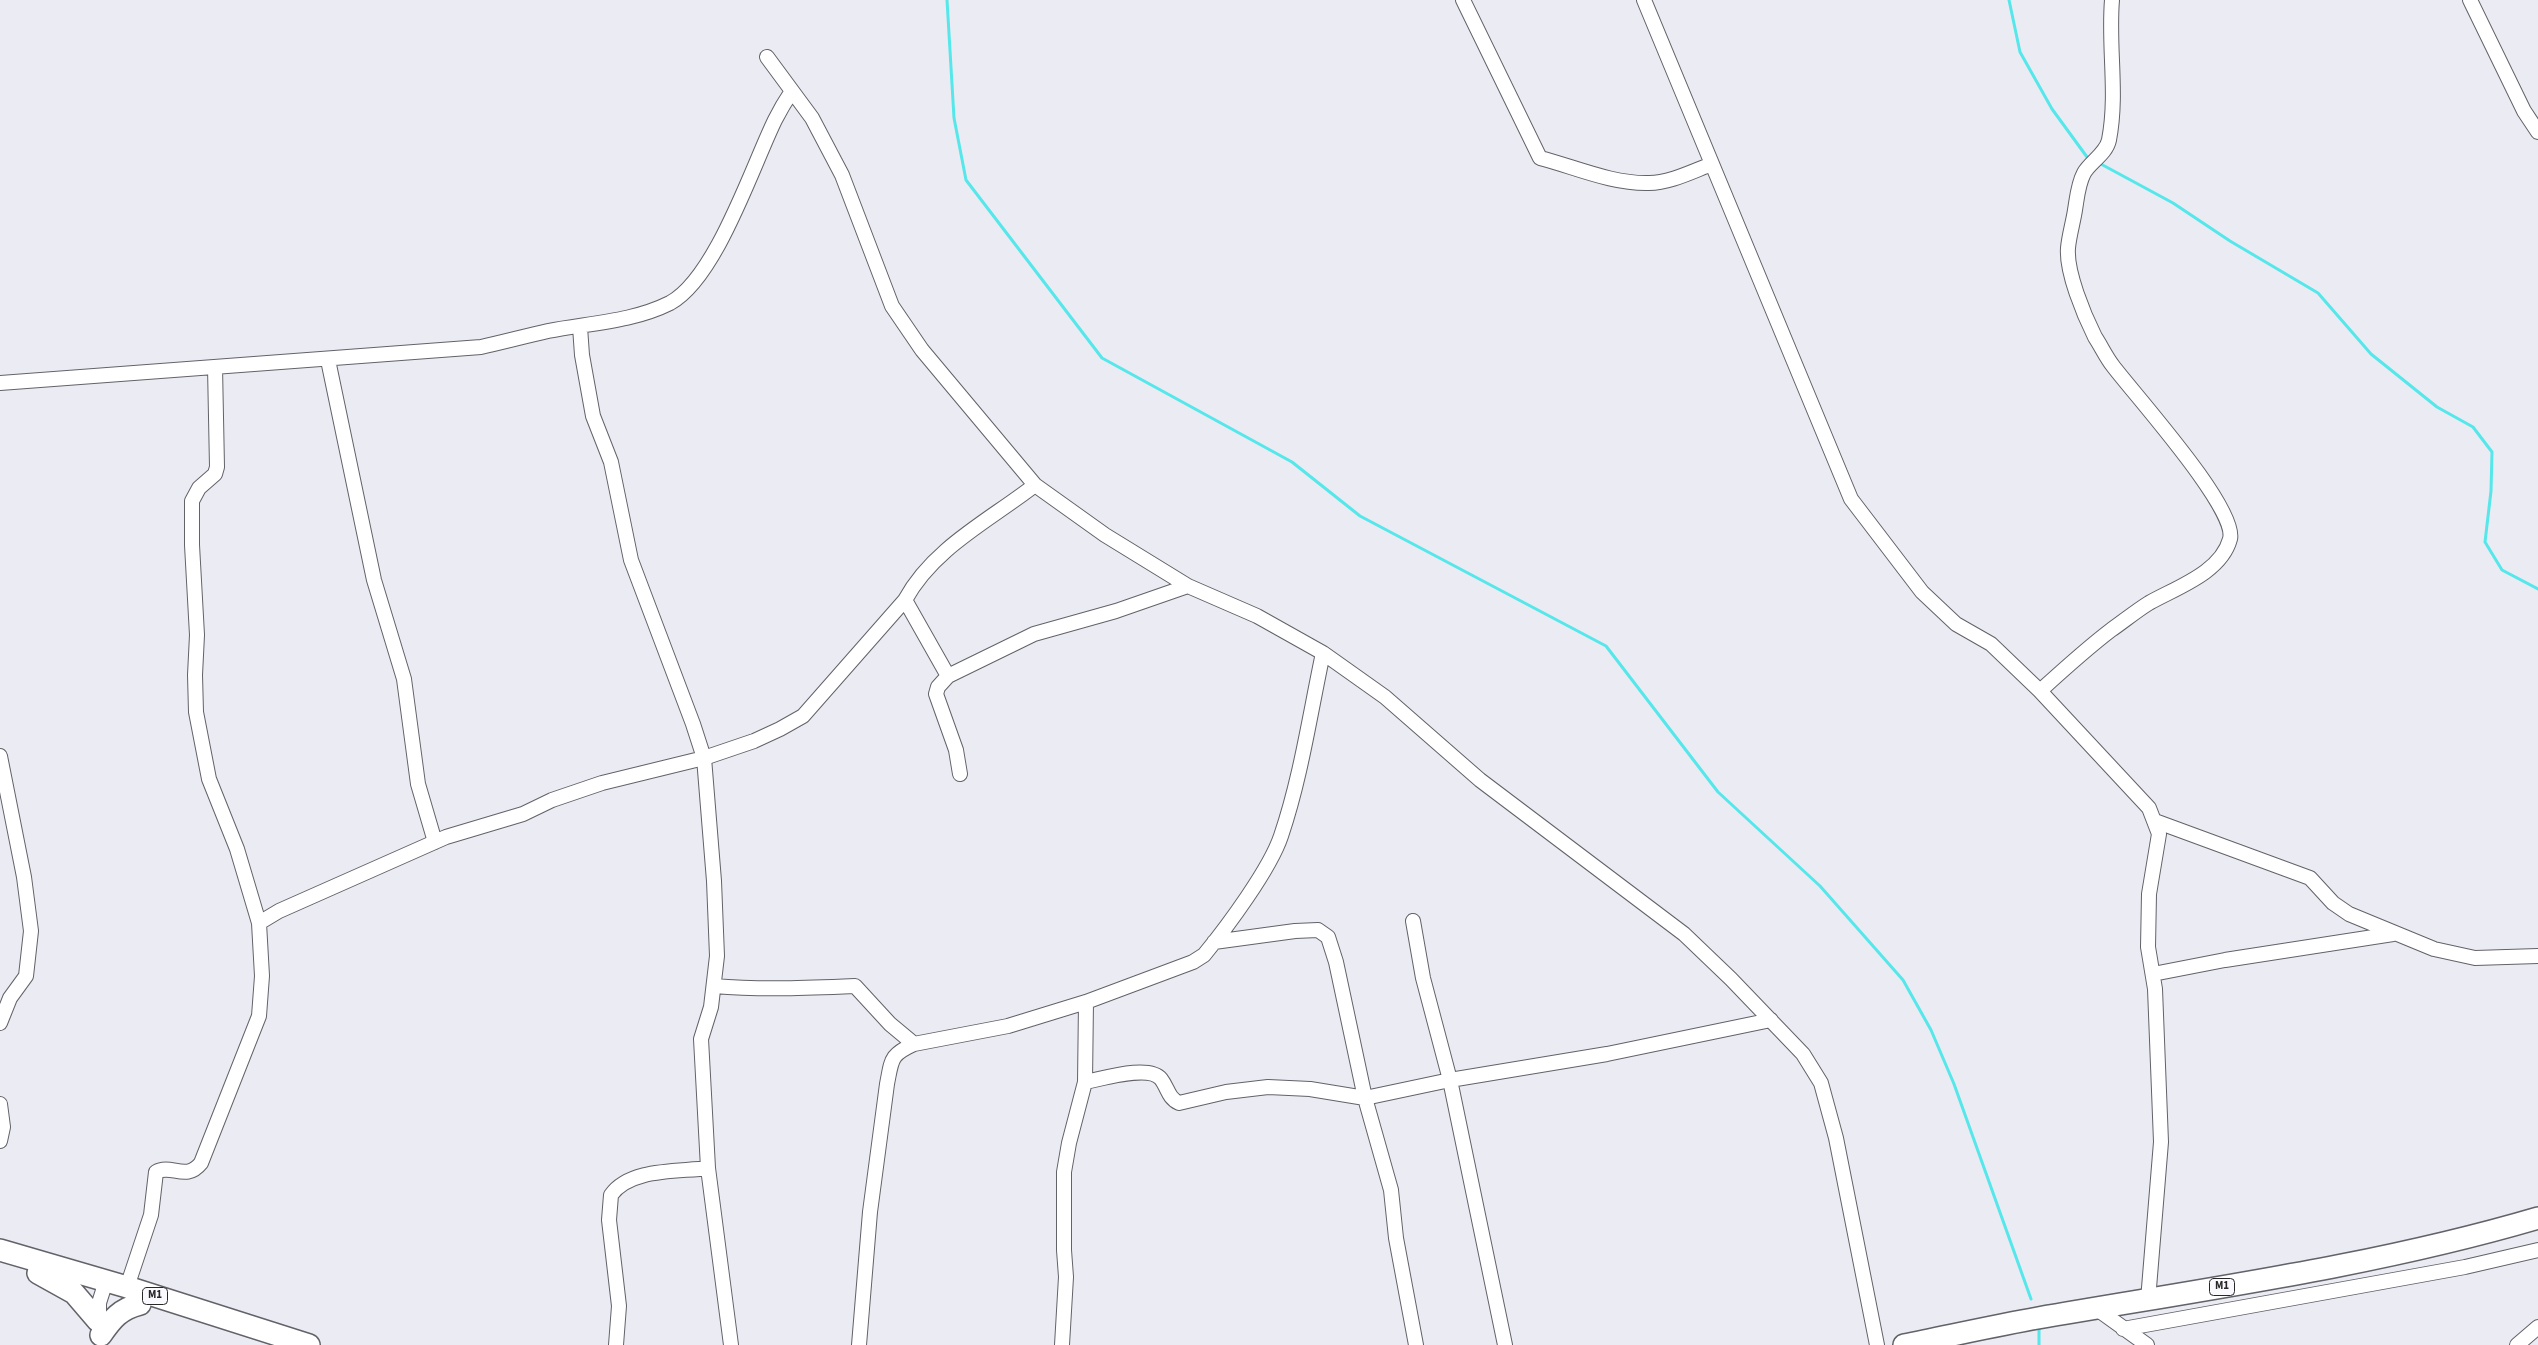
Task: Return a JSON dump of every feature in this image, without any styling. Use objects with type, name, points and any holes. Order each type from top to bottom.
[{"type":"highway","name":"M1","points":[[1904,1345],[2037,1318],[2148,1300],[2470,1238],[2538,1218]]},
{"type":"highway","name":"M1","points":[[0,1250],[104,1286],[140,1304],[281,1345]]},
{"type":"highway","name":"M1","points":[[0,1260],[38,1273],[104,1286],[127,1287],[309,1345]]},
{"type":"highway","points":[[38,1273],[74,1293],[101,1334],[114,1316],[140,1304]]},
{"type":"street","points":[[1463,0],[1540,158],[1602,176],[1651,184],[1682,176],[1712,164]]},
{"type":"street","points":[[1644,0],[1851,499],[1922,592],[1956,624],[1991,644],[2040,690],[2149,808],[2155,821],[2158,834],[2149,894],[2148,947],[2153,974],[2160,1142],[2148,1300]]},
{"type":"street","points":[[2040,690],[2097,641],[2125,620],[2150,603],[2191,583],[2226,552],[2231,537],[2228,522],[2215,497],[2165,430],[2111,364],[2094,335],[2070,270],[2068,250],[2084,172],[2096,161],[2109,142],[2114,98],[2112,0]]},
{"type":"street","points":[[2470,0],[2524,111],[2538,132]]},
{"type":"street","points":[[767,57],[812,118],[842,175],[892,306],[922,350],[1035,485],[1105,535],[1188,586],[1257,616],[1323,653],[1384,698],[1480,780],[1684,934],[1803,1054],[1821,1083],[1836,1138],[1878,1345]]},
{"type":"street","points":[[0,383],[481,348],[549,331],[580,327],[651,311],[671,302],[689,288],[715,250],[750,180],[776,119],[792,90]]},
{"type":"street","points":[[580,327],[593,416],[611,462],[631,560],[704,758],[717,956],[711,1007],[701,1039],[708,1168],[731,1345]]},
{"type":"street","points":[[328,360],[374,580],[404,679],[418,784],[436,842]]},
{"type":"street","points":[[127,1287],[151,1215],[156,1172],[161,1170],[185,1173],[201,1163],[259,1016],[262,976],[259,923],[237,849],[209,780],[196,712],[195,674],[198,635],[192,545],[192,501],[200,488],[216,474],[214,367]]},
{"type":"street","points":[[259,923],[279,911],[436,842],[474,828],[523,814],[552,800],[602,783],[704,758],[754,741],[803,716],[905,600],[914,584],[937,558],[1035,485]]},
{"type":"street","points":[[960,774],[956,750],[936,694],[938,687],[948,676],[1034,634],[1116,611],[1188,586]]},
{"type":"street","points":[[905,600],[948,676]]},
{"type":"street","points":[[859,1345],[870,1212],[887,1084],[891,1063],[897,1052],[914,1044],[1008,1026],[1086,1002],[1193,962],[1204,955],[1270,860],[1281,837],[1302,753],[1323,653]]},
{"type":"street","points":[[0,756],[31,931],[26,976],[10,998],[0,1023]]},
{"type":"street","points":[[2155,821],[2310,878],[2333,903],[2349,914],[2434,949],[2475,958],[2538,956]]},
{"type":"street","points":[[1413,921],[1422,978],[1450,1080],[1505,1345]]},
{"type":"street","points":[[1214,942],[1295,931],[1318,930],[1328,937],[1336,962],[1365,1098],[1392,1190],[1396,1238],[1416,1345]]},
{"type":"street","points":[[2153,974],[2226,960],[2394,934]]},
{"type":"street","points":[[714,986],[757,989],[855,986],[890,1024],[914,1044]]},
{"type":"street","points":[[1062,1345],[1066,1277],[1064,1172],[1069,1143],[1085,1082],[1086,1002]]},
{"type":"street","points":[[1085,1082],[1141,1072],[1152,1072],[1160,1078],[1174,1101],[1180,1103],[1226,1092],[1268,1087],[1310,1089],[1365,1098],[1450,1080],[1607,1054],[1771,1020]]},
{"type":"street","points":[[0,1104],[3,1127],[0,1142]]},
{"type":"street","points":[[616,1345],[619,1306],[609,1220],[611,1195],[623,1182],[637,1177],[708,1168]]},
{"type":"street","points":[[2123,1329],[2466,1267],[2538,1250]]},
{"type":"street","points":[[101,1334],[104,1286]]},
{"type":"street","points":[[2097,1308],[2147,1345]]},
{"type":"street","points":[[2517,1345],[2538,1327]]},
{"type":"waterway","points":[[947,0],[954,118],[966,180],[1102,358],[1292,462],[1360,516],[1606,646],[1718,792],[1820,886],[1903,980],[1931,1030],[1954,1084],[2031,1299]]},
{"type":"waterway","points":[[2009,0],[2020,52],[2052,109],[2087,157],[2091,159]]},
{"type":"waterway","points":[[2099,163],[2173,203],[2230,241],[2318,293],[2371,354],[2437,407],[2473,427],[2492,452],[2491,491],[2485,542],[2502,570],[2538,589]]},
{"type":"waterway","points":[[2039,1327],[2039,1345]]}]
